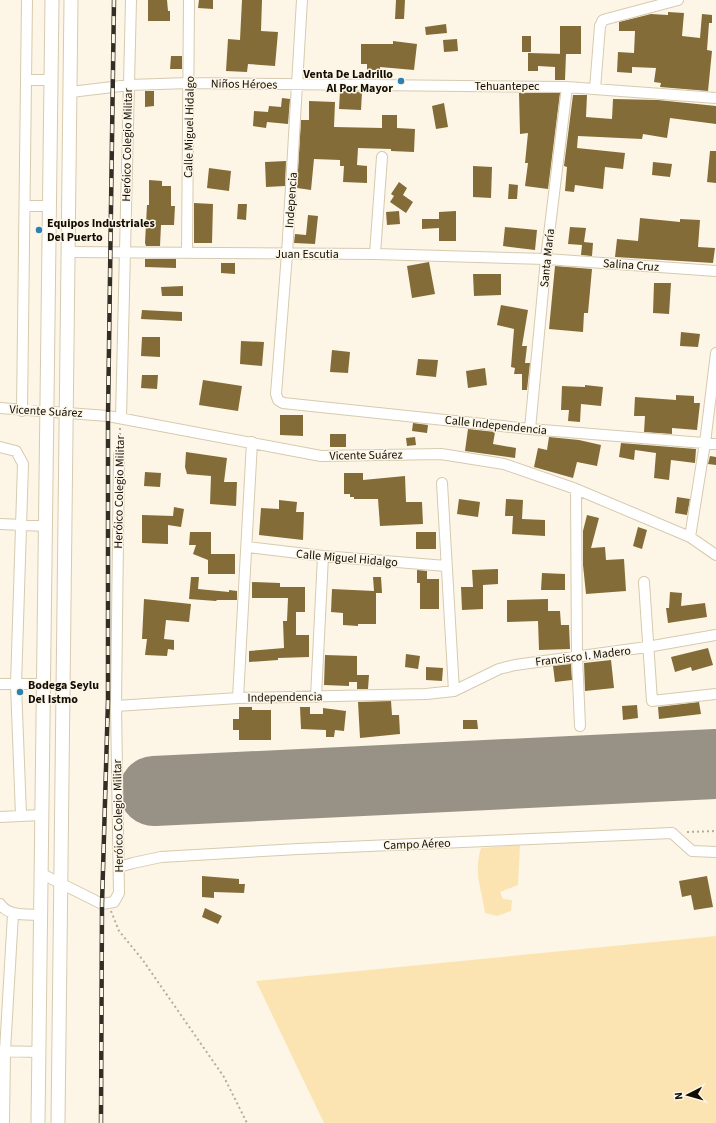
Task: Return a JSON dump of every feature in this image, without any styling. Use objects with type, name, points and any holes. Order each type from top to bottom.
[{"type":"main road","points":[[38,1123],[52,0]]},
{"type":"main road","points":[[58,1123],[71,0]]},
{"type":"street","points":[[22,410],[27,0]]},
{"type":"street","name":"Heróico Colegio Militar","points":[[121,418],[131,0]]},
{"type":"street","name":"Calle Miguel Hidalgo","points":[[187,253],[189,0]]},
{"type":"street","name":"Indepencia","points":[[278,400],[276,394],[287,254],[302,0]]},
{"type":"street","points":[[595,89],[600,26],[603,20],[678,0]]},
{"type":"street","points":[[26,80],[51,80]]},
{"type":"street","name":"Niños Héroes","points":[[70,92],[129,85],[189,83],[298,85]]},
{"type":"street","name":"Tehuantepec","points":[[298,85],[567,87],[716,98]]},
{"type":"street","name":"Santa María","points":[[530,429],[546,259],[567,87]]},
{"type":"street","points":[[375,254],[382,157]]},
{"type":"street","points":[[25,206],[50,206]]},
{"type":"street","name":"Juan Escutia","points":[[68,252],[375,254],[546,259]]},
{"type":"street","name":"Salina Cruz","points":[[546,259],[716,271]]},
{"type":"street","points":[[690,537],[705,443],[716,353]]},
{"type":"street","name":"Calle Independencia","points":[[278,400],[283,403],[530,429],[716,444]]},
{"type":"street","name":"Vicente Suárez","points":[[0,408],[67,412],[121,418],[321,456],[441,454],[504,464],[576,489],[690,537],[716,555]]},
{"type":"street","points":[[238,698],[252,442]]},
{"type":"street","points":[[0,447],[16,451],[22,464],[16,685],[21,815]]},
{"type":"street","name":"Heróico Colegio Militar","points":[[107,904],[114,902],[119,893],[116,706],[119,455]]},
{"type":"street","points":[[442,483],[454,691]]},
{"type":"street","points":[[576,489],[577,656],[580,726]]},
{"type":"street","points":[[0,524],[46,526]]},
{"type":"street","name":"Calle Miguel Hidalgo","points":[[247,547],[323,556],[446,566]]},
{"type":"street","points":[[316,697],[323,556]]},
{"type":"street","points":[[644,582],[647,647],[652,702],[716,694]]},
{"type":"street","name":"Francisco I. Madero","points":[[454,691],[499,669],[716,635]]},
{"type":"street","points":[[0,684],[43,684]]},
{"type":"street","name":"Independencia","points":[[116,706],[238,698],[426,694],[454,691]]},
{"type":"street","points":[[0,817],[41,815]]},
{"type":"street","points":[[672,833],[692,851],[716,852]]},
{"type":"street","name":"Campo Aéreo","points":[[119,867],[133,862],[161,857],[298,848],[672,833]]},
{"type":"street","points":[[40,873],[102,904],[107,904]]},
{"type":"street","points":[[0,904],[4,910],[13,914],[41,916]]},
{"type":"street","points":[[4,1123],[3,1051],[13,914]]},
{"type":"street","points":[[3,1051],[38,1052]]},
{"type":"path","name":"Heróico Colegio Militar","points":[[119,455],[121,418]]},
{"type":"path","points":[[672,833],[716,831]]},
{"type":"path","points":[[107,904],[120,931],[142,958],[224,1077],[247,1123]]},
{"type":"shaded area","points":[[520,845],[518,885],[500,892],[503,899],[512,900],[511,911],[497,916],[485,913],[478,874],[481,848]]},
{"type":"shaded area","points":[[716,936],[716,1123],[324,1123],[256,981]]},
{"type":"building","points":[[148,0],[167,0],[168,11],[170,11],[170,21],[148,21]]},
{"type":"building","points":[[199,0],[213,0],[213,9],[198,8]]},
{"type":"building","points":[[242,0],[262,0],[261,31],[278,32],[275,66],[248,64],[247,72],[226,71],[228,39],[240,40]]},
{"type":"building","points":[[396,0],[405,0],[404,19],[395,19]]},
{"type":"building","points":[[668,12],[684,13],[682,36],[700,38],[702,14],[712,15],[712,23],[709,23],[707,50],[712,51],[708,91],[660,87],[661,83],[654,82],[656,68],[632,67],[632,73],[617,72],[618,52],[634,53],[635,31],[619,31],[619,22],[651,14],[668,15]]},
{"type":"building","points":[[446,24],[447,33],[426,35],[425,27]]},
{"type":"building","points":[[560,26],[581,26],[581,54],[560,54]]},
{"type":"building","points":[[522,36],[531,36],[531,52],[522,52]]},
{"type":"building","points":[[457,39],[458,51],[444,52],[443,40]]},
{"type":"building","points":[[393,41],[417,44],[414,70],[380,67],[380,70],[367,70],[367,64],[361,64],[361,44],[393,44]]},
{"type":"building","points":[[528,53],[566,54],[565,80],[555,80],[555,67],[538,66],[538,71],[528,71]]},
{"type":"building","points":[[171,56],[182,56],[182,69],[170,69]]},
{"type":"building","points":[[145,91],[154,91],[154,106],[145,107]]},
{"type":"building","points":[[340,91],[362,92],[361,110],[339,109]]},
{"type":"building","points":[[519,93],[560,93],[548,189],[525,186],[528,163],[525,163],[528,133],[520,134]]},
{"type":"building","points":[[573,95],[587,95],[586,117],[612,119],[613,99],[658,100],[716,106],[716,124],[670,118],[667,138],[643,134],[642,139],[578,136],[577,148],[625,153],[623,169],[605,167],[603,189],[575,185],[574,192],[565,191],[567,167],[564,166]]},
{"type":"building","points":[[282,98],[290,99],[288,124],[267,122],[266,128],[253,126],[254,111],[268,112],[269,106],[281,107]]},
{"type":"building","points":[[309,101],[335,102],[334,127],[382,128],[382,115],[397,115],[397,128],[415,129],[414,152],[391,151],[391,149],[358,148],[357,165],[367,166],[367,183],[343,182],[344,166],[340,166],[340,160],[314,159],[311,190],[297,188],[301,120],[309,120]]},
{"type":"building","points":[[444,103],[448,127],[436,129],[432,106]]},
{"type":"building","points":[[710,151],[716,151],[716,183],[707,182]]},
{"type":"building","points":[[286,161],[285,186],[266,187],[265,162]]},
{"type":"building","points":[[653,162],[672,164],[670,177],[652,175]]},
{"type":"building","points":[[473,166],[492,167],[491,198],[473,197]]},
{"type":"building","points":[[209,168],[231,171],[229,191],[207,188]]},
{"type":"building","points":[[149,180],[162,181],[162,186],[171,186],[171,206],[175,206],[174,225],[161,225],[160,246],[146,246],[145,243],[147,205],[149,205]]},
{"type":"building","points":[[399,182],[407,188],[403,195],[413,202],[406,213],[390,202],[394,196],[391,194]]},
{"type":"building","points":[[509,184],[518,185],[517,199],[508,199]]},
{"type":"building","points":[[194,203],[213,204],[212,243],[194,243]]},
{"type":"building","points":[[238,204],[247,204],[246,220],[237,219]]},
{"type":"building","points":[[399,211],[400,224],[387,225],[386,212]]},
{"type":"building","points":[[456,211],[456,241],[439,241],[439,228],[422,229],[422,219],[439,219],[439,212]]},
{"type":"building","points":[[308,215],[318,216],[315,244],[294,243],[295,234],[306,235]]},
{"type":"building","points":[[640,218],[680,222],[680,219],[700,220],[698,247],[715,248],[713,263],[615,257],[617,239],[638,241]]},
{"type":"building","points":[[505,227],[537,230],[535,250],[503,246]]},
{"type":"building","points":[[570,227],[586,228],[584,242],[593,243],[592,256],[581,255],[582,245],[568,244]]},
{"type":"building","points":[[145,259],[176,259],[176,268],[145,267]]},
{"type":"building","points":[[429,262],[435,294],[412,298],[407,266]]},
{"type":"building","points":[[221,263],[235,263],[235,274],[221,273]]},
{"type":"building","points":[[555,266],[592,269],[588,313],[584,313],[583,332],[549,329]]},
{"type":"building","points":[[473,274],[501,274],[501,295],[474,296]]},
{"type":"building","points":[[654,283],[671,283],[669,314],[653,313]]},
{"type":"building","points":[[183,286],[183,296],[162,296],[161,287]]},
{"type":"building","points":[[501,305],[528,310],[522,346],[527,346],[525,363],[530,363],[527,390],[522,390],[522,374],[514,374],[515,368],[511,367],[514,329],[497,325]]},
{"type":"building","points":[[142,310],[182,312],[182,321],[141,319]]},
{"type":"building","points":[[681,332],[700,334],[698,347],[680,346]]},
{"type":"building","points":[[142,337],[160,337],[160,357],[141,356]]},
{"type":"building","points":[[241,341],[264,342],[262,366],[240,364]]},
{"type":"building","points":[[332,350],[350,352],[348,373],[330,372]]},
{"type":"building","points":[[418,359],[438,360],[436,377],[416,375]]},
{"type":"building","points":[[485,368],[487,385],[468,388],[466,371]]},
{"type":"building","points":[[142,375],[158,375],[157,389],[141,388]]},
{"type":"building","points":[[203,380],[242,386],[238,411],[199,405]]},
{"type":"building","points":[[585,385],[603,387],[601,406],[581,404],[580,422],[568,421],[569,410],[561,410],[562,386],[585,387]]},
{"type":"building","points":[[676,395],[694,396],[694,403],[700,403],[697,430],[672,428],[672,434],[644,432],[645,416],[634,416],[635,397],[676,400]]},
{"type":"building","points":[[280,415],[303,415],[303,436],[280,435]]},
{"type":"building","points":[[413,423],[428,425],[427,433],[412,431]]},
{"type":"building","points":[[468,429],[495,432],[493,444],[516,448],[515,458],[465,451]]},
{"type":"building","points":[[330,434],[346,434],[346,447],[330,447]]},
{"type":"building","points":[[415,437],[416,445],[407,446],[406,438]]},
{"type":"building","points":[[549,437],[579,440],[601,445],[597,466],[577,462],[573,478],[534,467],[538,448],[547,450]]},
{"type":"building","points":[[621,443],[696,449],[695,463],[671,460],[669,480],[654,478],[656,453],[635,450],[634,460],[619,457]]},
{"type":"building","points":[[186,452],[227,458],[224,482],[237,482],[236,506],[210,504],[211,476],[187,474],[185,467]]},
{"type":"building","points":[[710,456],[716,457],[716,465],[708,464]]},
{"type":"building","points":[[145,472],[161,473],[160,487],[144,486]]},
{"type":"building","points":[[344,473],[363,473],[363,480],[405,476],[406,502],[422,502],[423,524],[380,526],[378,499],[354,499],[354,497],[350,497],[350,494],[344,494]]},
{"type":"building","points":[[677,497],[690,499],[687,515],[675,513]]},
{"type":"building","points":[[459,499],[480,502],[478,517],[457,514]]},
{"type":"building","points":[[506,499],[523,500],[522,519],[545,520],[545,536],[512,534],[513,516],[505,516]]},
{"type":"building","points":[[279,500],[297,502],[296,512],[304,512],[303,540],[259,535],[261,508],[279,509]]},
{"type":"building","points":[[174,507],[184,509],[181,527],[168,525],[168,544],[142,543],[142,515],[173,516]]},
{"type":"building","points":[[587,515],[599,518],[591,548],[605,547],[606,560],[624,559],[626,591],[586,594],[583,565],[583,531]]},
{"type":"building","points":[[638,527],[647,530],[642,549],[633,546]]},
{"type":"building","points":[[190,532],[211,532],[211,554],[235,554],[235,574],[208,574],[208,560],[193,554],[196,545],[189,545]]},
{"type":"building","points":[[416,532],[436,532],[436,549],[416,549]]},
{"type":"building","points":[[498,569],[498,584],[483,585],[483,609],[462,610],[461,587],[473,587],[472,570]]},
{"type":"building","points":[[417,570],[427,571],[427,579],[439,579],[439,609],[420,609],[420,583],[417,583]]},
{"type":"building","points":[[542,573],[565,574],[565,590],[541,590]]},
{"type":"building","points":[[191,577],[199,577],[198,589],[229,592],[229,590],[237,591],[237,600],[216,601],[189,599]]},
{"type":"building","points":[[373,577],[381,577],[382,593],[376,593],[376,624],[358,624],[358,626],[343,625],[343,613],[331,612],[332,589],[374,591]]},
{"type":"building","points":[[252,582],[280,583],[280,587],[305,587],[305,612],[296,612],[296,635],[309,635],[309,657],[278,658],[278,660],[249,662],[249,651],[284,648],[283,621],[287,621],[288,598],[252,598]]},
{"type":"building","points":[[670,592],[682,593],[681,606],[705,603],[707,617],[668,623],[666,608],[669,608]]},
{"type":"building","points":[[144,599],[191,604],[189,622],[166,620],[164,639],[174,640],[174,650],[168,649],[167,656],[145,655],[147,639],[142,639]]},
{"type":"building","points":[[548,599],[548,611],[560,611],[561,625],[569,625],[570,649],[539,650],[538,621],[507,622],[507,600]]},
{"type":"building","points":[[708,648],[713,665],[692,671],[691,667],[675,672],[671,657]]},
{"type":"building","points":[[406,654],[420,656],[418,669],[405,667]]},
{"type":"building","points":[[325,655],[357,656],[357,675],[369,675],[368,689],[357,689],[357,682],[349,682],[349,686],[324,685]]},
{"type":"building","points":[[611,660],[614,688],[585,691],[584,663]]},
{"type":"building","points":[[571,664],[572,680],[555,682],[553,666]]},
{"type":"building","points":[[426,667],[443,668],[442,681],[426,680]]},
{"type":"building","points":[[391,701],[392,715],[399,715],[400,734],[360,738],[358,702]]},
{"type":"building","points":[[699,702],[701,714],[659,719],[658,707]]},
{"type":"building","points":[[637,705],[638,718],[623,720],[622,706]]},
{"type":"building","points":[[239,707],[252,707],[252,710],[271,710],[271,740],[239,740],[239,730],[233,730],[233,719],[239,719]]},
{"type":"building","points":[[300,707],[310,707],[310,714],[323,714],[323,708],[346,711],[344,731],[335,730],[334,737],[326,737],[326,730],[301,729]]},
{"type":"building","points":[[463,720],[477,720],[478,729],[463,729]]},
{"type":"building","points":[[202,876],[239,879],[239,884],[245,884],[244,893],[214,892],[214,898],[202,897]]},
{"type":"building","points":[[707,876],[713,907],[694,910],[691,895],[682,897],[679,881]]},
{"type":"building","points":[[205,908],[222,916],[218,924],[202,917]]},
{"type":"runway","points":[[154,791],[716,764]]},
{"type":"railway","points":[[101,1123],[102,904],[108,700],[108,416],[114,0]]},
{"type":"place","name":"Venta De Ladrillo Al Por Mayor","points":[[401,81]]},
{"type":"place","name":"Equipos Industriales Del Puerto","points":[[39,230]]},
{"type":"place","name":"Bodega Seylu Del Istmo","points":[[20,692]]}]
